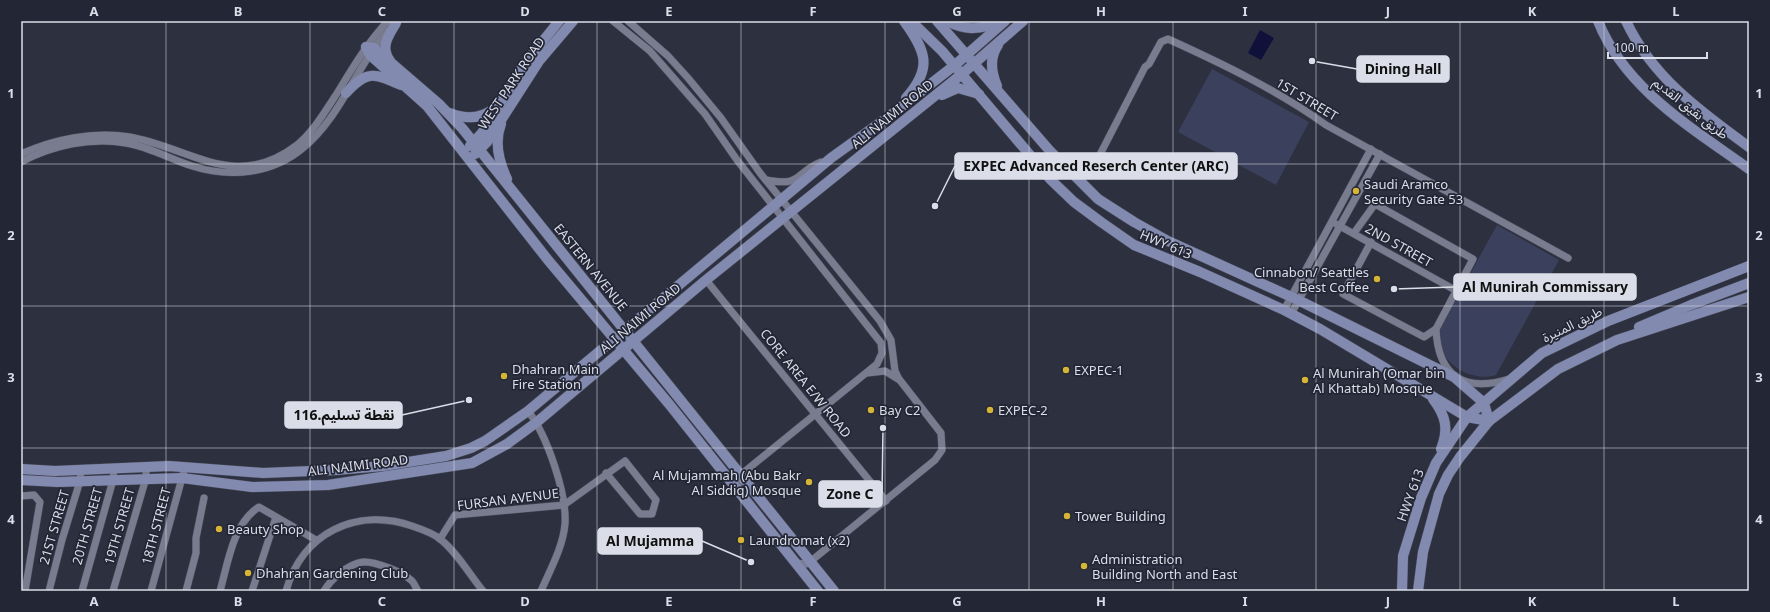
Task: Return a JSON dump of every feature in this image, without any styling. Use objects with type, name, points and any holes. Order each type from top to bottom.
[{"type":"main road","name":"WEST PARK ROAD","points":[[505,104],[523,66],[559,21]]},
{"type":"main road","name":"WEST PARK ROAD","points":[[466,156],[477,146],[505,104],[573,21]]},
{"type":"main road","points":[[888,117],[914,89],[922,70],[923,54],[920,44],[904,21]]},
{"type":"main road","name":"HWY 613","points":[[911,21],[955,65],[1051,180],[1074,202],[1100,222],[1134,245],[1200,272],[1288,312],[1320,329],[1467,417],[1489,421]]},
{"type":"main road","points":[[937,21],[1002,97],[1075,178],[1098,199],[1134,222],[1168,241],[1294,299],[1454,377],[1484,403],[1489,421]]},
{"type":"main road","points":[[947,21],[962,28],[971,29],[991,25],[1000,21]]},
{"type":"main road","name":"ALI NAIMI ROAD","points":[[21,469],[81,470],[185,467],[263,473],[336,470],[383,466],[446,456],[471,448],[485,441],[528,411],[831,158],[888,117],[955,65],[1005,21]]},
{"type":"main road","name":"ALI NAIMI ROAD","points":[[21,480],[58,482],[182,478],[252,487],[328,485],[472,463],[507,444],[537,422],[706,280],[926,104],[1023,21]]},
{"type":"main road","name":"طريق بقيق القديم","points":[[1598,21],[1621,62],[1644,88],[1679,119],[1749,169]]},
{"type":"main road","name":"طريق بقيق القديم","points":[[1626,21],[1646,54],[1672,86],[1707,117],[1749,147]]},
{"type":"main road","name":"EASTERN AVENUE","points":[[393,64],[386,53],[385,43],[394,22]]},
{"type":"main road","points":[[1002,97],[993,77],[991,63],[994,50],[1005,36]]},
{"type":"main road","points":[[370,50],[427,106],[548,260],[738,490],[818,591]]},
{"type":"main road","name":"EASTERN AVENUE","points":[[370,50],[393,64],[448,112],[626,330],[834,591]]},
{"type":"main road","points":[[346,93],[356,82],[369,75],[381,76],[413,91]]},
{"type":"main road","points":[[926,104],[947,92],[958,88],[980,95]]},
{"type":"main road","points":[[448,112],[467,118],[481,116],[505,104]]},
{"type":"main road","points":[[505,104],[498,147],[506,177],[515,194]]},
{"type":"main road","name":"طريق المنيرة","points":[[1467,417],[1542,353],[1608,321],[1749,266]]},
{"type":"main road","points":[[1418,591],[1423,552],[1439,494],[1448,475],[1460,457],[1489,421],[1558,369],[1617,340],[1647,323],[1749,283]]},
{"type":"main road","points":[[1617,340],[1749,297]]},
{"type":"main road","points":[[1430,395],[1442,411],[1446,420],[1444,440],[1436,463]]},
{"type":"main road","name":"HWY 613","points":[[1402,591],[1403,556],[1414,517],[1436,463],[1467,417]]},
{"type":"street","points":[[613,21],[650,51],[669,71],[705,114],[737,160],[778,203],[886,330],[893,350],[895,371],[899,380],[941,433],[943,444],[940,454],[936,460],[811,561],[806,564],[796,563]]},
{"type":"street","points":[[628,21],[668,56],[721,118],[766,180],[778,203]]},
{"type":"street","points":[[21,154],[44,145],[72,138],[115,136],[147,141],[217,165],[243,166],[265,162],[288,151],[308,134],[370,50],[394,22]]},
{"type":"street","name":"1ST STREET","points":[[1091,172],[1145,67],[1149,64],[1161,42],[1168,39],[1203,55],[1285,98],[1326,125],[1568,258]]},
{"type":"street","points":[[21,162],[33,156],[67,145],[112,141],[146,148],[208,171],[224,173],[253,171],[278,164],[303,148],[321,129],[346,93],[370,50]]},
{"type":"street","points":[[1288,312],[1331,221],[1371,149]]},
{"type":"street","points":[[1294,299],[1340,226],[1380,154]]},
{"type":"street","points":[[766,180],[783,183],[796,180],[816,164],[831,158]]},
{"type":"street","points":[[1354,233],[1375,204],[1473,259],[1455,290],[1436,329],[1436,345],[1443,361],[1454,377],[1473,383],[1492,384],[1513,378]]},
{"type":"street","points":[[738,490],[736,480],[741,474],[864,375],[877,364],[881,358],[881,343],[788,215]]},
{"type":"street","name":"2ND STREET","points":[[1331,221],[1455,290]]},
{"type":"street","points":[[1371,242],[1343,294],[1424,337],[1436,329]]},
{"type":"street","name":"CORE AREA E/W ROAD","points":[[706,280],[886,501]]},
{"type":"street","points":[[864,375],[878,371],[885,371],[899,380]]},
{"type":"street","points":[[528,411],[537,422],[563,496],[564,505],[565,525],[557,554],[541,591]]},
{"type":"street","name":"FURSAN AVENUE","points":[[440,539],[455,515],[564,505],[606,473],[625,461],[656,500],[652,514],[640,514],[606,473]]},
{"type":"street","name":"19TH STREET","points":[[113,591],[146,478],[146,467]]},
{"type":"street","name":"18TH STREET","points":[[151,591],[185,467]]},
{"type":"street","name":"20TH STREET","points":[[82,591],[113,480],[114,468]]},
{"type":"street","name":"21ST STREET","points":[[49,591],[62,540],[80,481],[81,470]]},
{"type":"street","points":[[21,496],[34,495],[40,502],[25,591]]},
{"type":"street","points":[[186,591],[196,553],[196,538],[204,498]]},
{"type":"street","points":[[220,591],[236,536],[244,520],[259,507],[316,540]]},
{"type":"street","points":[[252,591],[276,517]]},
{"type":"street","points":[[286,591],[290,576],[303,555],[316,540],[327,532],[364,520],[399,522],[422,530],[440,539],[483,591]]},
{"type":"street","points":[[324,591],[328,584],[348,567],[363,562],[390,568],[411,580],[418,591]]},
{"type":"shaded area","points":[[1260,30],[1274,38],[1261,60],[1248,53]]},
{"type":"shaded area","points":[[1212,69],[1309,122],[1276,185],[1178,132]]},
{"type":"shaded area","points":[[1497,225],[1559,260],[1496,375],[1482,377],[1460,370],[1448,360],[1442,349],[1438,332]]},
{"type":"place","name":"Dining Hall","points":[[1312,61]]},
{"type":"place","name":"Saudi Aramco Security Gate 53","points":[[1356,191]]},
{"type":"place","name":"EXPEC Advanced Reserch Center (ARC)","points":[[935,206]]},
{"type":"place","name":"Cinnabon/ Seattles Best Coffee","points":[[1377,279]]},
{"type":"place","name":"Al Munirah Commissary","points":[[1394,289]]},
{"type":"place","name":"EXPEC-1","points":[[1066,370]]},
{"type":"place","name":"Dhahran Main Fire Station","points":[[504,376]]},
{"type":"place","name":"Al Munirah (Omar bin Al Khattab) Mosque","points":[[1305,380]]},
{"type":"place","name":"نقطة تسليم.116","points":[[469,400]]},
{"type":"place","name":"Bay C2","points":[[871,410]]},
{"type":"place","name":"EXPEC-2","points":[[990,410]]},
{"type":"place","name":"Zone C","points":[[883,428]]},
{"type":"place","name":"Al Mujammah (Abu Bakr Al Siddiq) Mosque","points":[[809,482]]},
{"type":"place","name":"Tower Building","points":[[1067,516]]},
{"type":"place","name":"Beauty Shop","points":[[219,529]]},
{"type":"place","name":"Laundromat (x2)","points":[[741,540]]},
{"type":"place","name":"Al Mujamma","points":[[751,562]]},
{"type":"place","name":"Administration Building North and East","points":[[1084,566]]},
{"type":"place","name":"Dhahran Gardening Club","points":[[248,573]]}]
